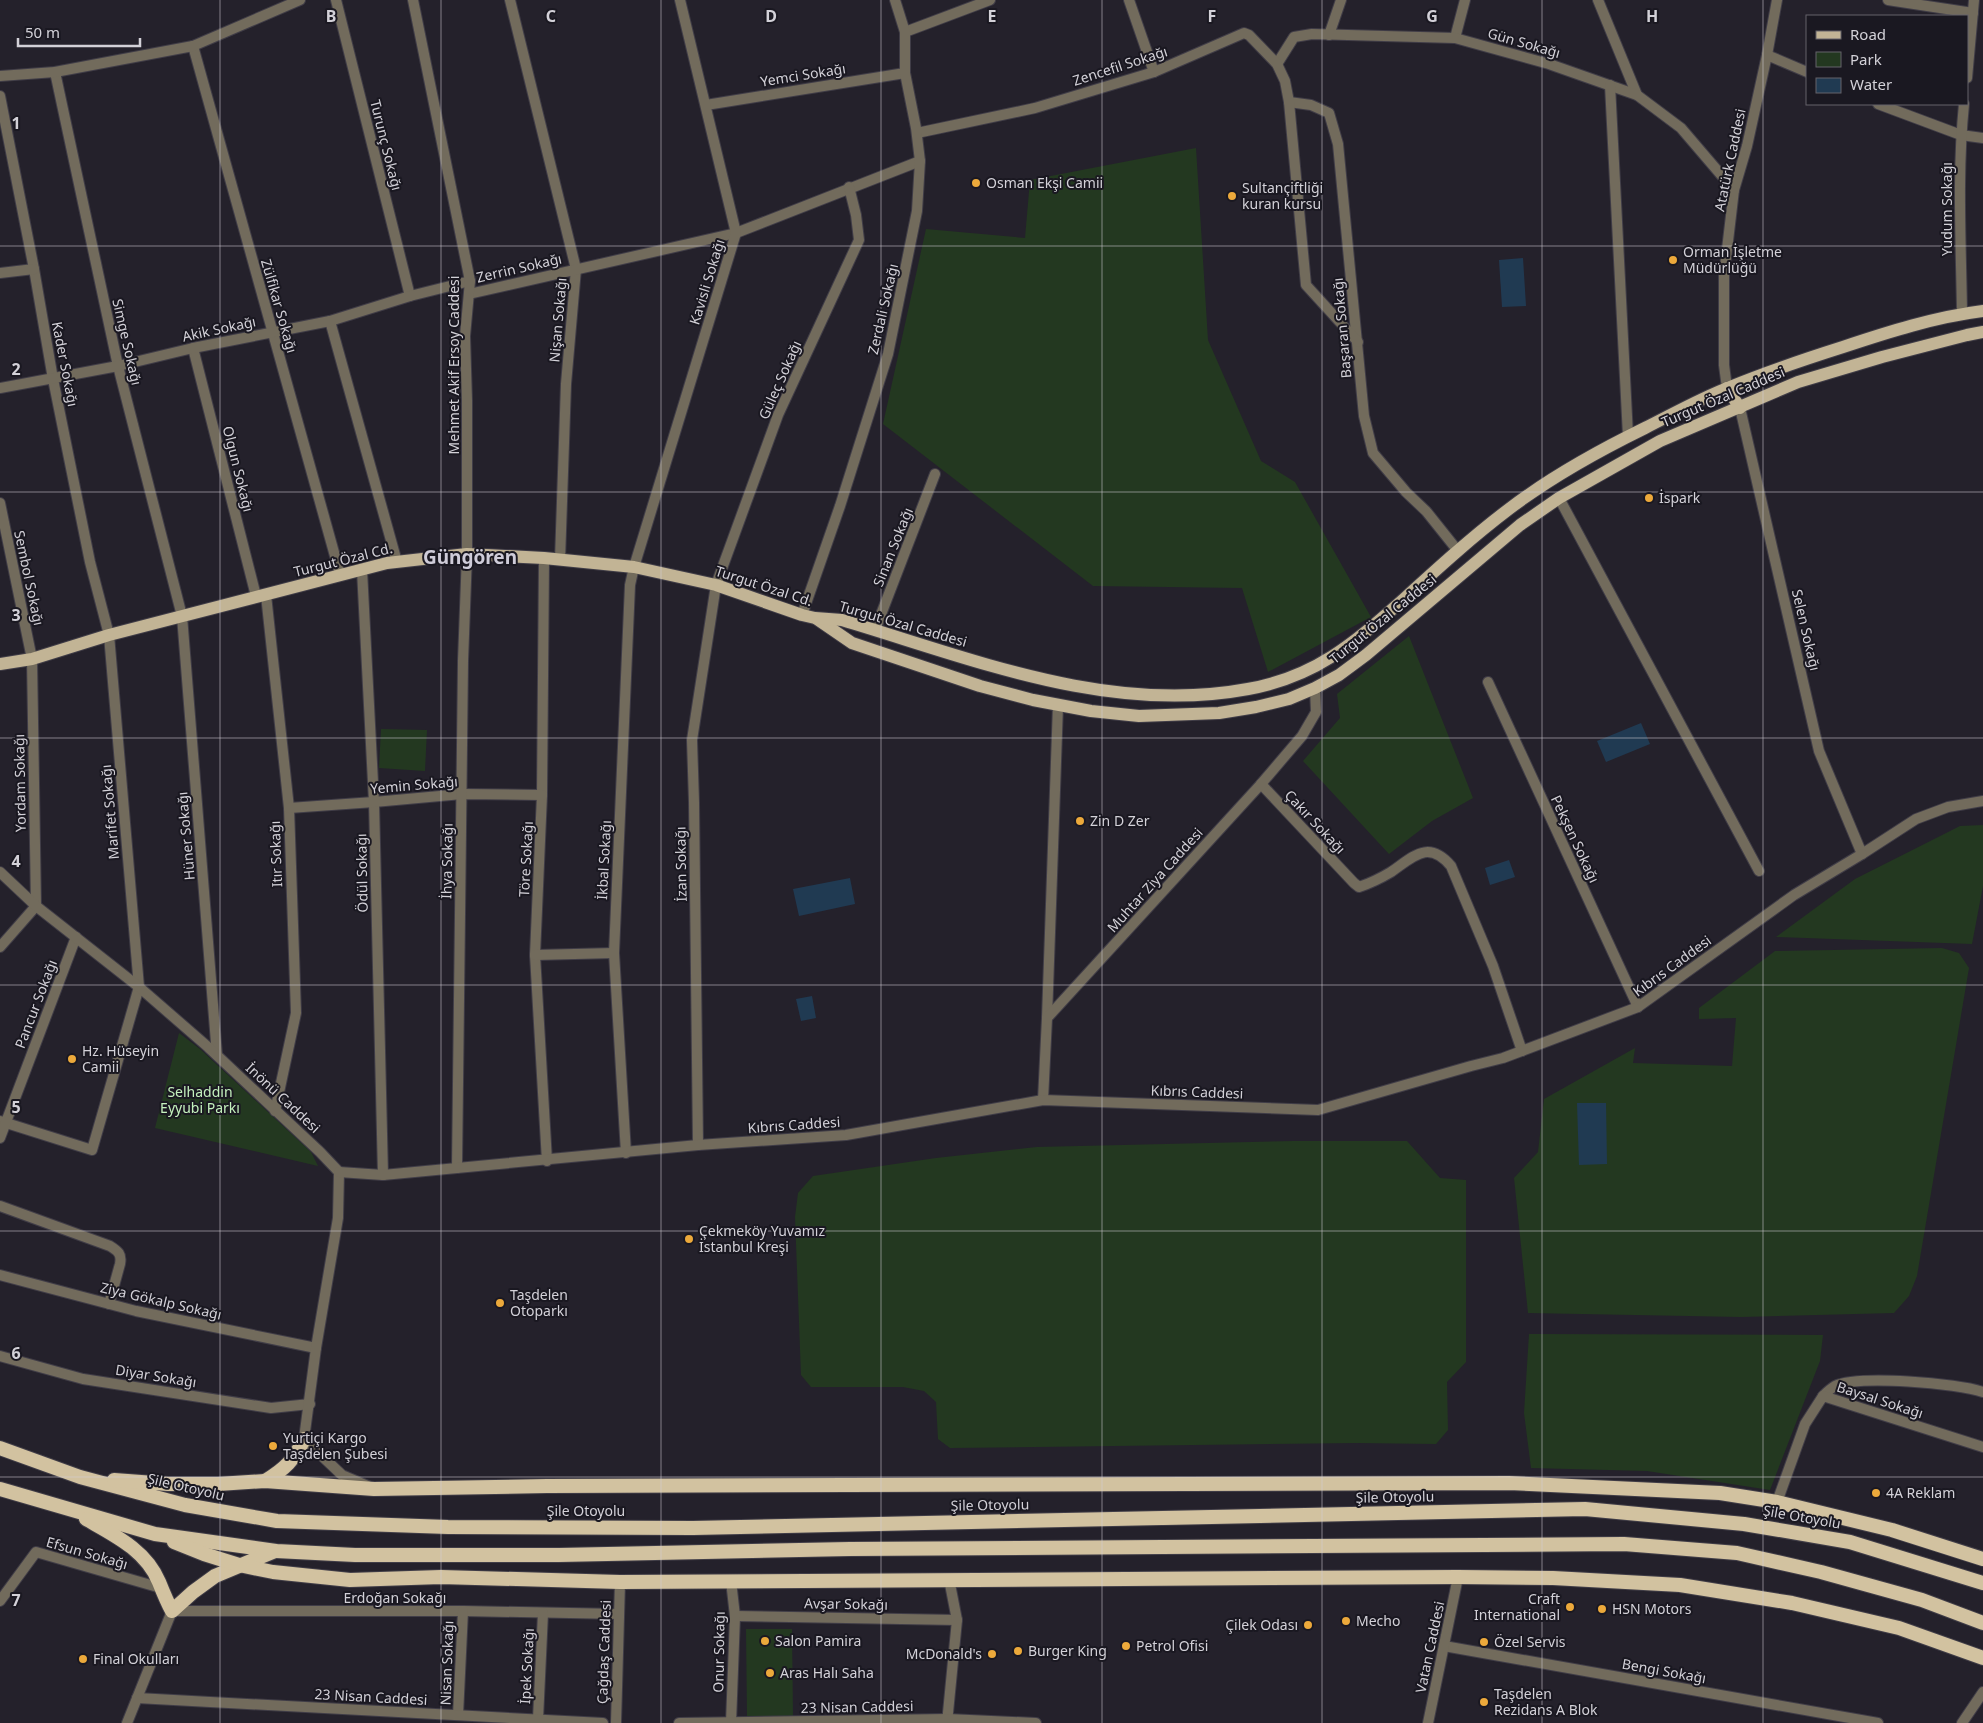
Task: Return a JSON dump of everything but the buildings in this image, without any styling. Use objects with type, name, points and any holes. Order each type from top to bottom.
[{"type":"highway","points":[[265,1481],[285,1469],[304,1439]]},
{"type":"highway","name":"Şile Otoyolu","points":[[0,1448],[80,1477],[185,1506],[276,1521],[448,1527],[703,1528],[1585,1509],[1744,1524],[1850,1542],[1983,1583]]},
{"type":"highway","points":[[80,1477],[168,1484],[218,1484],[265,1481],[374,1489],[636,1486],[1509,1484],[1720,1493],[1778,1502],[1892,1530],[1983,1559]]},
{"type":"highway","points":[[0,1489],[155,1534],[204,1554],[238,1565],[274,1572],[350,1580],[441,1577],[620,1582],[949,1579],[1553,1578],[1680,1585],[1792,1603],[1899,1628],[1983,1658]]},
{"type":"highway","points":[[63,1507],[125,1541],[141,1556],[159,1582],[172,1611],[215,1576],[276,1551]]},
{"type":"highway","points":[[155,1534],[276,1551],[356,1555],[559,1555],[850,1549],[1624,1544],[1737,1553],[1821,1572],[1922,1600],[1983,1624]]},
{"type":"highway","points":[[1922,1600],[1983,1631]]},
{"type":"main road","name":"Turgut Özal Caddesi","points":[[815,618],[842,620],[1039,679],[1093,689],[1181,696],[1234,691],[1282,681],[1311,670],[1357,641],[1458,551],[1518,503],[1595,454],[1628,436],[1727,388],[1793,363],[1882,334],[1962,314],[1983,311]]},
{"type":"main road","name":"Turgut Özal Caddesi","points":[[815,618],[852,643],[980,686],[1058,705],[1091,711],[1139,716],[1210,714],[1256,707],[1288,699],[1315,688],[1339,675],[1366,655],[1520,525],[1559,498],[1660,441],[1798,382],[1967,334],[1983,332]]},
{"type":"main road","points":[[1727,388],[1740,408]]},
{"type":"main road","points":[[1458,551],[1471,566]]},
{"type":"main road","name":"Turgut Özal Cd.","points":[[0,664],[32,658],[109,635],[340,574],[396,562],[467,554],[544,558],[634,568],[716,585],[815,618]]},
{"type":"main road","points":[[1311,670],[1315,688]]},
{"type":"street","points":[[0,76],[55,72],[193,46],[300,0]]},
{"type":"street","name":"Turunç Sokağı","points":[[336,0],[410,296]]},
{"type":"street","name":"Mehmet Akif Ersoy Caddesi","points":[[413,0],[470,281],[465,336],[468,401],[467,554]]},
{"type":"street","name":"Nişan Sokağı","points":[[510,0],[576,269],[566,384],[560,560]]},
{"type":"street","name":"Kavisli Sokağı","points":[[634,568],[736,233],[680,0]]},
{"type":"street","name":"Zerdali Sokağı","points":[[802,614],[840,506],[888,354],[917,211],[920,160],[917,133],[905,73],[904,32],[895,0]]},
{"type":"street","points":[[904,32],[990,0]]},
{"type":"street","points":[[1130,0],[1154,72]]},
{"type":"street","points":[[1329,35],[1341,0]]},
{"type":"street","points":[[1455,38],[1465,0]]},
{"type":"street","points":[[1598,0],[1637,94]]},
{"type":"street","name":"Atatürk Caddesi","points":[[1727,388],[1724,365],[1724,275],[1734,190],[1768,55],[1777,0]]},
{"type":"street","points":[[1888,0],[1973,14]]},
{"type":"street","points":[[1968,67],[1974,0]]},
{"type":"street","name":"Zencefil Sokağı","points":[[917,133],[1035,108],[1154,72],[1244,34],[1249,36],[1278,64],[1289,102],[1306,285],[1358,342]]},
{"type":"street","name":"Gün Sokağı","points":[[1278,64],[1294,37],[1312,34],[1455,38],[1549,64],[1637,94],[1681,128],[1734,190]]},
{"type":"street","name":"Zülfikar Sokağı","points":[[193,46],[340,574]]},
{"type":"street","points":[[1768,55],[1806,72]]},
{"type":"street","name":"Simge Sokağı","points":[[55,72],[118,366],[182,616]]},
{"type":"street","name":"Yemci Sokağı","points":[[706,104],[905,73]]},
{"type":"street","points":[[1610,85],[1628,436]]},
{"type":"street","name":"Kader Sokağı","points":[[0,96],[34,269],[53,379],[90,562],[109,635]]},
{"type":"street","name":"Başaran Sokağı","points":[[1289,102],[1311,105],[1329,114],[1338,144],[1364,416],[1373,453],[1406,492],[1426,511],[1458,551]]},
{"type":"street","points":[[1881,105],[1961,135],[1983,138]]},
{"type":"street","name":"Yudum Sokağı","points":[[1962,314],[1960,214],[1961,135],[1964,105]]},
{"type":"street","name":"Zerrin Sokağı","points":[[469,294],[736,233],[920,160]]},
{"type":"street","name":"Güleç Sokağı","points":[[716,585],[778,415],[859,240],[856,215],[849,187]]},
{"type":"street","points":[[0,273],[34,269]]},
{"type":"street","name":"Akik Sokağı","points":[[0,388],[118,366],[194,348],[330,321],[410,296],[470,281]]},
{"type":"street","points":[[330,321],[396,562]]},
{"type":"street","name":"Olgun Sokağı","points":[[194,348],[261,596]]},
{"type":"street","name":"Selen Sokağı","points":[[1740,408],[1819,750],[1862,854]]},
{"type":"street","name":"Sinan Sokağı","points":[[875,630],[935,474]]},
{"type":"street","points":[[1559,498],[1759,871]]},
{"type":"street","name":"Sembol Sokağı","points":[[0,503],[32,658]]},
{"type":"street","name":"İhya Sokağı","points":[[457,1168],[463,661],[467,554]]},
{"type":"street","name":"Töre Sokağı","points":[[544,558],[542,795],[535,955],[547,1161]]},
{"type":"street","name":"İkbal Sokağı","points":[[626,1153],[614,953],[630,585],[634,568]]},
{"type":"street","name":"Ödül Sokağı","points":[[362,570],[374,802],[383,1175]]},
{"type":"street","name":"İzan Sokağı","points":[[698,1145],[692,740],[716,585]]},
{"type":"street","name":"Itır Sokağı","points":[[261,596],[288,808],[296,1013],[275,1110]]},
{"type":"street","name":"Hüner Sokağı","points":[[182,616],[217,1055]]},
{"type":"street","name":"Marifet Sokağı","points":[[109,635],[139,987]]},
{"type":"street","name":"Yordam Sokağı","points":[[32,658],[36,906]]},
{"type":"street","name":"Pekşen Sokağı","points":[[1488,682],[1638,1007]]},
{"type":"street","name":"Muhtar Ziya Caddesi","points":[[1047,1018],[1261,784],[1302,736],[1316,712],[1315,688]]},
{"type":"street","points":[[1043,1100],[1058,705]]},
{"type":"street","name":"Çakır Sokağı","points":[[1261,784],[1359,887],[1380,879],[1411,856],[1434,854],[1447,861],[1451,866],[1493,966],[1522,1051]]},
{"type":"street","name":"Yemin Sokağı","points":[[288,808],[462,794],[542,795]]},
{"type":"street","name":"Kıbrıs Caddesi","points":[[339,1172],[383,1175],[547,1161],[698,1145],[846,1135],[1043,1100],[1318,1110],[1503,1058],[1638,1007],[1794,895],[1916,819],[1948,807],[1983,801]]},
{"type":"street","name":"İnönü Caddesi","points":[[0,872],[36,906],[139,987],[217,1055],[339,1172]]},
{"type":"street","points":[[0,947],[36,906]]},
{"type":"street","name":"Pancur Sokağı","points":[[0,1138],[3,1122],[76,937]]},
{"type":"street","points":[[535,955],[614,953]]},
{"type":"street","points":[[3,1122],[92,1150],[139,987]]},
{"type":"street","points":[[339,1172],[338,1218],[316,1348],[304,1439],[342,1474],[374,1489]]},
{"type":"street","points":[[0,1206],[110,1246],[120,1253],[120,1264],[109,1304]]},
{"type":"street","name":"Ziya Gökalp Sokağı","points":[[0,1275],[109,1304],[316,1348]]},
{"type":"street","name":"Diyar Sokağı","points":[[0,1356],[83,1379],[271,1408],[310,1404]]},
{"type":"street","points":[[1823,1396],[1834,1387],[1844,1384],[1905,1381],[1972,1388],[1983,1392]]},
{"type":"street","name":"Baysal Sokağı","points":[[1778,1502],[1804,1424],[1823,1396],[1983,1447]]},
{"type":"street","name":"Efsun Sokağı","points":[[0,1601],[36,1552],[161,1588]]},
{"type":"street","name":"Vatan Caddesi","points":[[1428,1723],[1458,1577]]},
{"type":"street","points":[[948,1721],[957,1620],[949,1579]]},
{"type":"street","name":"Onur Sokağı","points":[[731,1581],[735,1616],[731,1723]]},
{"type":"street","name":"Çağdaş Caddesi","points":[[616,1723],[620,1582]]},
{"type":"street","points":[[127,1723],[172,1611]]},
{"type":"street","name":"Erdoğan Sokağı","points":[[172,1611],[463,1611],[619,1614]]},
{"type":"street","name":"Nisan Sokağı","points":[[458,1715],[463,1611]]},
{"type":"street","name":"İpek Sokağı","points":[[538,1720],[543,1613]]},
{"type":"street","name":"Avşar Sokağı","points":[[735,1616],[957,1620]]},
{"type":"street","name":"Bengi Sokağı","points":[[1444,1646],[1878,1723]]},
{"type":"street","points":[[1962,1723],[1983,1692]]},
{"type":"street","name":"23 Nisan Caddesi","points":[[137,1698],[458,1715],[504,1720],[603,1723]]},
{"type":"street","name":"23 Nisan Caddesi","points":[[679,1723],[948,1721],[1036,1723]]},
{"type":"green space","points":[[1196,148],[1208,340],[1261,461],[1295,482],[1371,617],[1268,672],[1242,588],[1093,586],[883,424],[926,229],[1025,238],[1030,180]]},
{"type":"green space","points":[[1409,636],[1473,798],[1432,821],[1389,854],[1303,761],[1340,718],[1337,694]]},
{"type":"green space","points":[[381,729],[427,730],[425,771],[379,768]]},
{"type":"green space","points":[[1983,825],[1983,886],[1972,944],[1776,937],[1855,879],[1960,826]]},
{"type":"green space","points":[[1942,948],[1959,953],[1969,968],[1917,1276],[1909,1296],[1894,1313],[1741,1317],[1528,1313],[1514,1178],[1538,1152],[1544,1099],[1635,1048],[1633,1063],[1732,1066],[1736,1018],[1699,1019],[1699,1008],[1775,951]]},
{"type":"green space","name":"Selhaddin Eyyubi Parkı","points":[[179,1033],[200,1049],[311,1152],[318,1166],[155,1128]]},
{"type":"green space","points":[[1294,1141],[1407,1141],[1440,1178],[1466,1180],[1466,1362],[1447,1382],[1448,1430],[1436,1444],[1357,1443],[950,1448],[938,1439],[936,1402],[924,1391],[903,1387],[811,1387],[801,1375],[795,1217],[798,1193],[813,1176],[936,1158],[1037,1147]]},
{"type":"green space","points":[[1529,1334],[1823,1335],[1820,1361],[1770,1490],[1647,1471],[1531,1468],[1524,1413]]},
{"type":"green space","name":"Aras Halı Saha","points":[[746,1629],[792,1629],[793,1717],[747,1717]]},
{"type":"water","points":[[1523,258],[1526,306],[1502,307],[1499,260]]},
{"type":"water","points":[[1641,723],[1650,744],[1606,762],[1597,741]]},
{"type":"water","points":[[1509,860],[1515,877],[1490,885],[1485,868]]},
{"type":"water","points":[[850,878],[855,904],[799,916],[793,889]]},
{"type":"water","points":[[812,996],[816,1018],[801,1021],[796,999]]},
{"type":"water","points":[[1577,1103],[1606,1103],[1607,1164],[1579,1165]]},
{"type":"place","name":"Osman Ekşi Camii","points":[[976,183]]},
{"type":"place","name":"Sultançiftliği kuran kursu","points":[[1232,196]]},
{"type":"place","name":"Orman İşletme Müdürlüğü","points":[[1673,260]]},
{"type":"place","name":"İspark","points":[[1649,498]]},
{"type":"place","name":"Zin D Zer","points":[[1080,821]]},
{"type":"place","name":"Hz. Hüseyin Camii","points":[[72,1059]]},
{"type":"place","name":"Çekmeköy Yuvamız İstanbul Kreşi","points":[[689,1239]]},
{"type":"place","name":"Taşdelen Otoparkı","points":[[500,1303]]},
{"type":"place","name":"Yurtiçi Kargo Taşdelen Şubesi","points":[[273,1446]]},
{"type":"place","name":"4A Reklam","points":[[1876,1493]]},
{"type":"place","name":"Craft International","points":[[1570,1607]]},
{"type":"place","name":"HSN Motors","points":[[1602,1609]]},
{"type":"place","name":"Mecho","points":[[1346,1621]]},
{"type":"place","name":"Çilek Odası","points":[[1308,1625]]},
{"type":"place","name":"Salon Pamira","points":[[765,1641]]},
{"type":"place","name":"Özel Servis","points":[[1484,1642]]},
{"type":"place","name":"Petrol Ofisi","points":[[1126,1646]]},
{"type":"place","name":"Burger King","points":[[1018,1651]]},
{"type":"place","name":"McDonald's","points":[[992,1654]]},
{"type":"place","name":"Final Okulları","points":[[83,1659]]},
{"type":"place","name":"Aras Halı Saha","points":[[770,1673]]},
{"type":"place","name":"Taşdelen Rezidans A Blok","points":[[1484,1702]]},
{"type":"district","name":"Güngören","points":[[470,557]]}]
